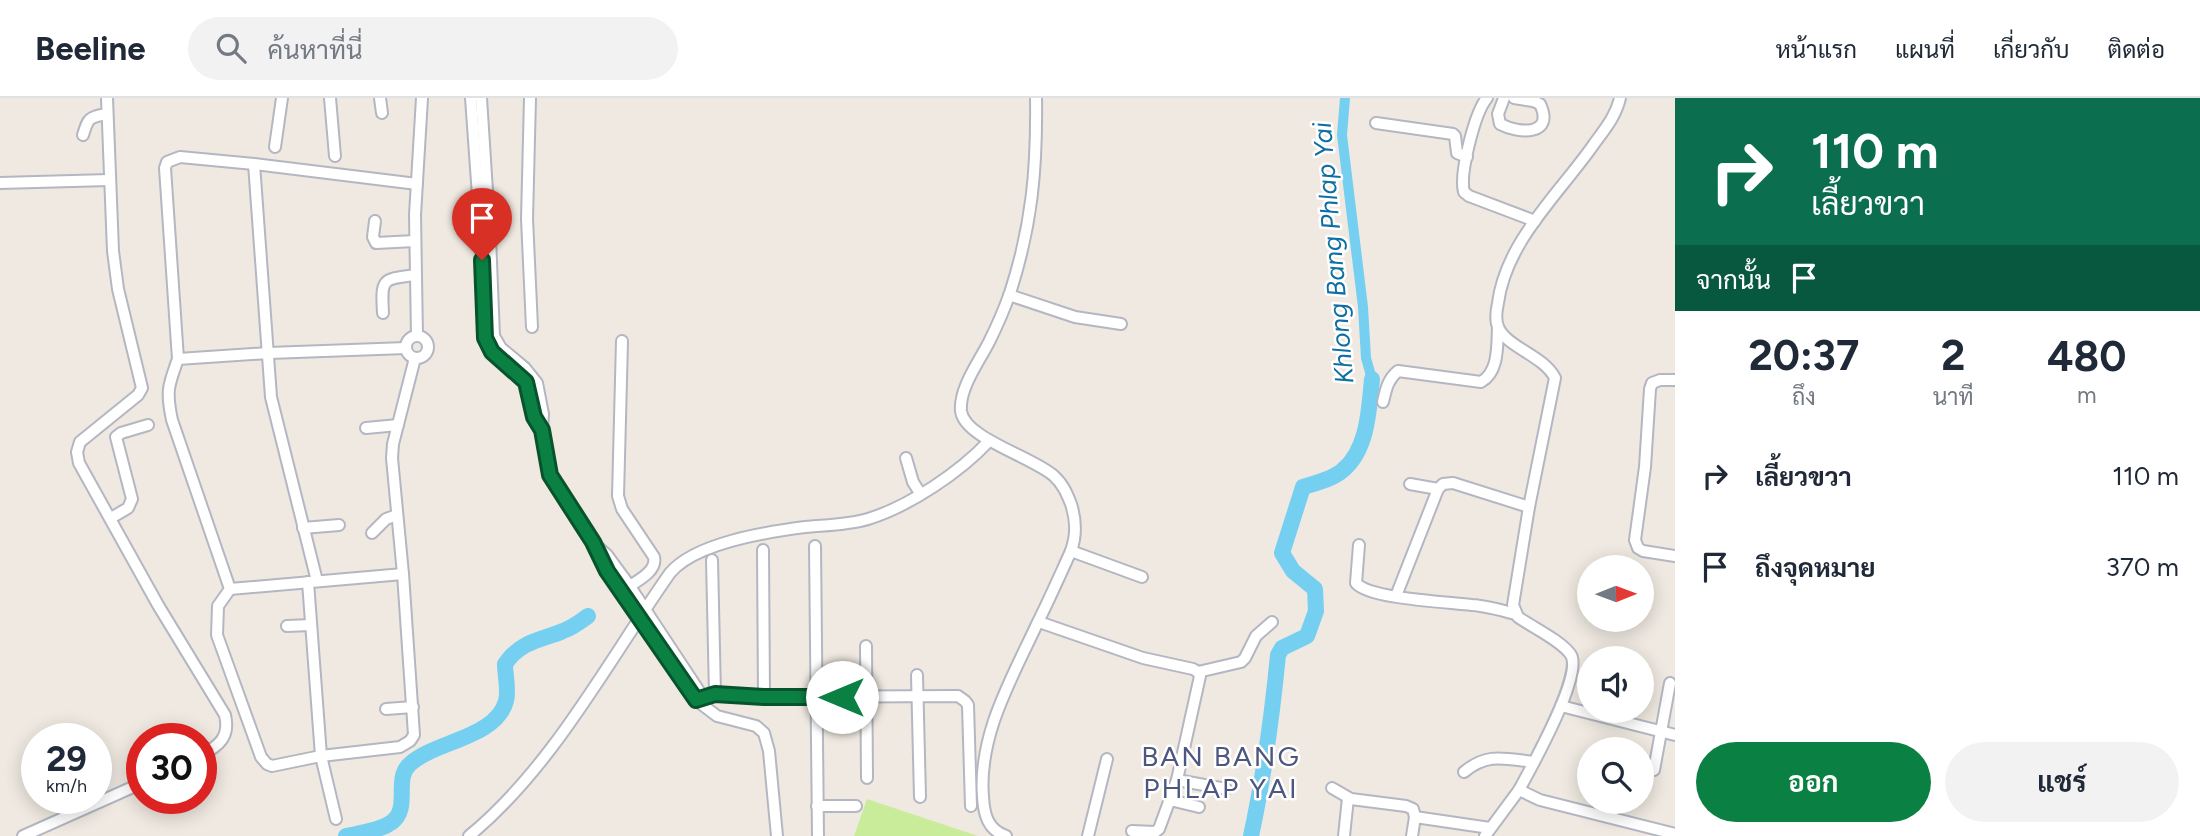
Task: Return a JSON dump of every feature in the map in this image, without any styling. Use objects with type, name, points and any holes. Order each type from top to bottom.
[{"type":"street","points":[[107,98],[113,251],[118,289],[142,388],[138,395],[80,442],[76,452],[79,463],[158,605],[225,715],[227,728],[223,740],[217,744]]},
{"type":"street","points":[[275,147],[282,98]]},
{"type":"street","points":[[330,98],[335,156]]},
{"type":"street","points":[[380,98],[382,113]]},
{"type":"street","points":[[416,336],[415,240],[422,98]]},
{"type":"street","points":[[471,98],[486,237]]},
{"type":"street","points":[[481,98],[486,237],[492,328],[497,343],[508,360],[533,376],[537,383],[550,475],[593,542],[607,555],[640,619],[702,701],[718,716],[756,726],[764,733],[769,751],[777,836]]},
{"type":"street","points":[[530,98],[527,219],[532,327]]},
{"type":"street","points":[[1006,836],[991,826],[984,809],[982,786],[986,748],[1006,691],[1076,537],[1068,497],[1059,481],[1039,465],[989,441],[966,425],[961,414],[961,405],[969,381],[1009,295],[1025,240],[1036,155],[1036,98]]},
{"type":"street","points":[[1487,98],[1476,120],[1462,179],[1464,192],[1535,220]]},
{"type":"street","points":[[1504,98],[1499,114],[1500,124],[1504,127],[1530,130],[1543,125],[1545,118],[1540,104],[1514,98]]},
{"type":"street","points":[[1383,401],[1392,376],[1398,371],[1481,382],[1486,380],[1493,368],[1499,330],[1496,316],[1503,280],[1516,250],[1535,220],[1614,117],[1620,98]]},
{"type":"street","points":[[83,135],[89,119],[107,114]]},
{"type":"street","points":[[1376,123],[1453,134],[1457,153],[1467,157]]},
{"type":"street","points":[[230,589],[172,420],[167,390],[178,359],[165,168],[167,162],[180,157],[417,184]]},
{"type":"street","points":[[254,164],[271,397],[303,527],[312,582],[311,625],[321,757],[336,819]]},
{"type":"street","points":[[0,183],[109,180]]},
{"type":"street","points":[[375,221],[373,237],[376,243],[415,240]]},
{"type":"street","points":[[383,313],[383,284],[394,278],[415,275]]},
{"type":"street","points":[[1009,295],[1076,317],[1121,324]]},
{"type":"street","points":[[1499,330],[1545,365],[1556,378],[1530,507],[1513,605],[1515,614]]},
{"type":"street","points":[[416,336],[426,341],[428,348],[425,354],[415,358],[409,355],[406,348],[408,341],[416,336]]},
{"type":"street","points":[[622,341],[618,496],[622,509],[656,562],[652,570],[625,589]]},
{"type":"street","points":[[178,359],[406,348]]},
{"type":"street","points":[[403,574],[230,589],[218,606],[217,635],[264,761],[272,766],[405,745],[414,735],[403,574],[392,458],[415,358]]},
{"type":"street","points":[[1675,380],[1660,380],[1652,383],[1650,388],[1635,540],[1638,548],[1643,551],[1675,556]]},
{"type":"street","points":[[111,518],[128,508],[132,499],[116,438],[121,433],[148,425]]},
{"type":"street","points":[[366,428],[398,425]]},
{"type":"street","points":[[469,836],[513,792],[560,737],[674,568],[694,554],[716,546],[779,531],[853,523],[888,511],[920,494],[968,462],[989,441]]},
{"type":"street","points":[[906,458],[913,482],[920,494]]},
{"type":"street","points":[[1396,596],[1438,489],[1443,484],[1453,483],[1530,507]]},
{"type":"street","points":[[1410,484],[1438,489]]},
{"type":"street","points":[[372,533],[386,519],[397,516]]},
{"type":"street","points":[[303,527],[339,525]]},
{"type":"street","points":[[1359,545],[1356,583],[1363,589],[1396,596],[1484,606],[1515,614],[1562,646],[1573,658],[1569,709],[1519,790],[1487,832],[1415,817]]},
{"type":"street","points":[[815,546],[818,836]]},
{"type":"street","points":[[763,550],[764,697]]},
{"type":"street","points":[[1071,551],[1142,578]]},
{"type":"street","points":[[712,560],[715,694]]},
{"type":"street","points":[[1039,622],[1143,658],[1198,672],[1241,662],[1256,636],[1272,622]]},
{"type":"street","points":[[287,626],[311,625]]},
{"type":"street","points":[[866,646],[867,778]]},
{"type":"street","points":[[1132,831],[1157,832],[1177,780],[1200,680],[1198,672]]},
{"type":"street","points":[[917,676],[920,797]]},
{"type":"street","points":[[1654,770],[1670,683]]},
{"type":"street","points":[[702,701],[715,694],[867,698],[958,696],[968,705],[971,806]]},
{"type":"street","points":[[386,709],[413,707]]},
{"type":"street","points":[[1569,709],[1577,710]]},
{"type":"street","points":[[1634,723],[1675,735]]},
{"type":"street","points":[[1464,772],[1479,761],[1493,758],[1534,762]]},
{"type":"street","points":[[1088,836],[1107,760]]},
{"type":"street","points":[[1177,780],[1226,789]]},
{"type":"street","points":[[1332,788],[1348,798],[1413,809],[1415,817],[1412,836]]},
{"type":"street","points":[[23,836],[126,790]]},
{"type":"street","points":[[1519,790],[1540,800],[1675,834]]},
{"type":"street","points":[[1344,836],[1348,798]]},
{"type":"street","points":[[1170,800],[1199,807]]},
{"type":"street","points":[[817,806],[856,806]]},
{"type":"green space","points":[[867,799],[978,836],[854,836]]},
{"type":"waterway","name":"Khlong Bang Phlap Yai","points":[[1345,98],[1342,135],[1363,307],[1366,358],[1372,379]]},
{"type":"waterway","name":"Khlong Bang Phlap Yai","points":[[1251,836],[1267,746],[1278,655],[1282,648],[1307,636],[1316,611],[1315,589],[1293,571],[1282,553],[1303,487],[1339,473],[1358,451],[1366,428],[1372,379]]},
{"type":"waterway","points":[[346,836],[376,830],[392,822],[398,816],[403,777],[410,764],[421,756],[478,731],[500,713],[507,697],[505,664],[511,656],[531,643],[570,628],[588,616]]},
{"type":"district","name":"BAN BANG PHLAP YAI","points":[[1221,772]]},
{"type":"route","points":[[482,260],[485,338],[492,352],[526,382],[534,417],[542,430],[550,475],[593,542],[601,562],[696,700],[715,694],[842,697]]}]
